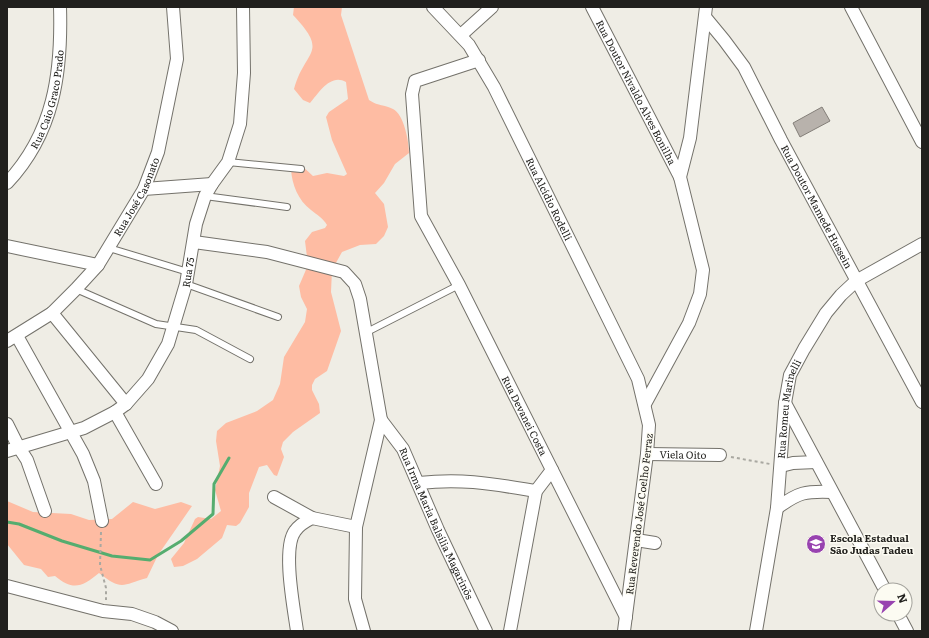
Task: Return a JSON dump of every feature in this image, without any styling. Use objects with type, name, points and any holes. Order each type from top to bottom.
[{"type":"street","name":"Rua Caio Graco Prado","points":[[7,183],[34,147],[43,128],[53,98],[59,71],[61,45],[60,7]]},
{"type":"street","name":"Rua José Casonato","points":[[12,338],[52,313],[98,265],[144,189],[158,152],[177,59],[173,7]]},
{"type":"street","name":"Rua 75","points":[[12,449],[72,433],[115,412],[126,404],[148,379],[168,344],[186,284],[196,224],[205,196],[228,162],[240,124],[244,73],[243,7]]},
{"type":"street","name":"Rua Alcídio Rodelli","points":[[433,7],[461,35],[479,60],[638,379],[645,404]]},
{"type":"street","points":[[461,35],[492,7]]},
{"type":"street","name":"Rua Doutor Nivaldo Alves Bonilha","points":[[592,7],[680,177]]},
{"type":"street","points":[[851,7],[922,142]]},
{"type":"street","points":[[645,404],[689,322],[700,294],[703,270],[680,177],[690,138],[706,12]]},
{"type":"street","name":"Rua Doutor Mamede Hussein","points":[[706,12],[744,67],[856,281],[922,402]]},
{"type":"street","name":"Rua Devanei Costa","points":[[479,60],[415,81],[412,94],[421,216],[459,285],[626,617]]},
{"type":"street","points":[[144,189],[212,184]]},
{"type":"street","points":[[194,242],[267,252],[346,275],[355,284],[381,420],[356,527],[355,599],[364,631]]},
{"type":"street","name":"Rua Romeu Marinelli","points":[[756,631],[777,508],[785,403],[790,375],[826,313],[841,295],[856,281],[922,244]]},
{"type":"street","points":[[7,246],[98,265]]},
{"type":"street","points":[[52,313],[126,404]]},
{"type":"street","points":[[12,338],[72,433],[94,481],[102,521]]},
{"type":"street","points":[[785,403],[881,582]]},
{"type":"street","name":"Rua Reverendo José Coelho Ferraz","points":[[624,631],[647,454],[649,425],[645,404]]},
{"type":"street","points":[[115,412],[156,484]]},
{"type":"street","name":"Rua Irma Maria Balsília Magarinõs","points":[[381,420],[403,448],[438,530],[486,631]]},
{"type":"street","points":[[7,424],[12,449],[27,460],[34,475],[45,511]]},
{"type":"street","name":"Viela Oito","points":[[647,454],[720,455]]},
{"type":"street","points":[[781,466],[793,463],[816,462]]},
{"type":"street","points":[[510,631],[536,491],[552,470]]},
{"type":"street","points":[[419,483],[446,480],[474,481],[536,491]]},
{"type":"street","points":[[777,508],[794,496],[809,491],[832,492]]},
{"type":"street","points":[[274,497],[312,518],[356,527]]},
{"type":"street","points":[[297,631],[292,600],[288,551],[295,531],[312,518]]},
{"type":"street","points":[[636,540],[655,542]]},
{"type":"street","points":[[7,586],[103,611],[132,614],[155,622],[172,631]]},
{"type":"street","points":[[902,622],[907,631]]},
{"type":"lane","points":[[228,162],[301,169]]},
{"type":"lane","points":[[205,196],[287,207]]},
{"type":"lane","points":[[109,248],[188,272]]},
{"type":"lane","points":[[186,284],[278,317]]},
{"type":"lane","points":[[365,333],[459,285]]},
{"type":"lane","points":[[76,289],[144,319],[172,327],[196,330],[250,360]]},
{"type":"path","points":[[720,455],[781,466]]},
{"type":"path","points":[[100,541],[100,565],[106,588],[106,600],[103,611]]},
{"type":"shaded area","points":[[294,7],[342,7],[341,15],[369,100],[376,104],[390,107],[397,112],[403,122],[409,153],[395,164],[384,183],[375,193],[384,204],[388,227],[384,236],[376,244],[360,245],[342,252],[332,270],[331,292],[341,331],[327,371],[315,379],[312,385],[312,390],[319,404],[320,413],[293,432],[283,442],[281,449],[284,457],[277,476],[274,475],[267,465],[259,467],[249,493],[249,507],[240,523],[236,526],[227,525],[222,538],[197,559],[183,566],[174,567],[171,559],[184,543],[195,519],[198,517],[211,519],[221,511],[215,490],[220,466],[216,441],[217,431],[226,423],[257,411],[273,400],[280,384],[284,357],[305,322],[307,309],[301,297],[299,286],[308,265],[305,241],[312,232],[325,228],[327,225],[322,218],[306,206],[299,197],[294,186],[291,169],[295,165],[301,165],[313,176],[327,173],[344,176],[347,174],[332,140],[326,117],[329,112],[348,99],[346,82],[335,80],[330,82],[321,89],[310,103],[303,100],[294,89],[312,52],[312,45],[310,37],[293,15]]},
{"type":"shaded area","points":[[7,501],[33,512],[71,514],[89,520],[112,519],[133,502],[155,509],[181,502],[192,506],[158,555],[147,578],[122,585],[107,579],[99,573],[82,584],[72,585],[61,581],[55,576],[48,577],[41,569],[24,565],[7,544]]},
{"type":"building","points":[[822,107],[830,121],[800,137],[793,123]]},
{"type":"waterway","points":[[7,522],[19,524],[62,541],[112,556],[150,560],[181,541],[213,514],[214,484],[229,458]]},
{"type":"place","name":"Escola Estadual São Judas Tadeu","points":[[816,544]]}]
